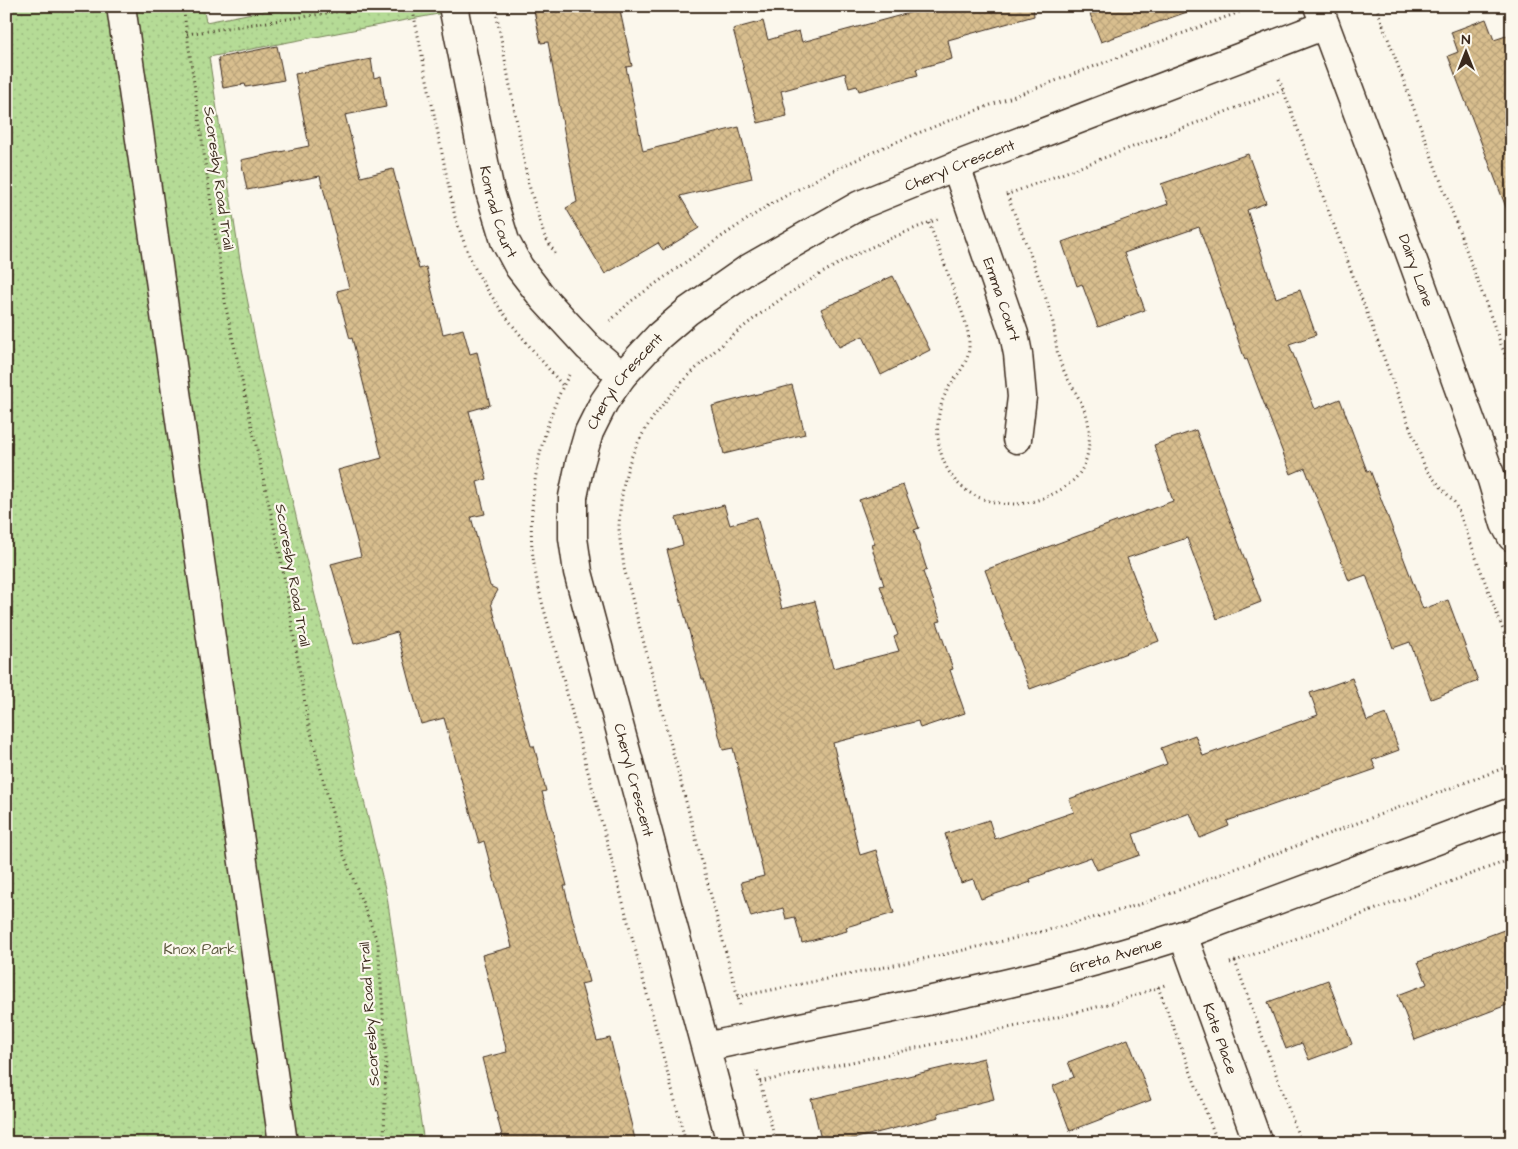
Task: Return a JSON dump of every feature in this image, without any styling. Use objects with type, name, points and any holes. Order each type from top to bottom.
[{"type":"street","points":[[121,6],[283,1143]]},
{"type":"street","name":"Konrad Court","points":[[453,6],[490,192],[505,241],[519,267],[543,298],[588,347],[622,376]]},
{"type":"street","name":"Cheryl Crescent","points":[[731,1143],[578,572],[573,538],[573,497],[587,440],[604,402],[622,376],[659,336],[688,311],[748,269],[860,205],[1321,16]]},
{"type":"street","name":"Dairy Lane","points":[[1321,16],[1413,261],[1492,480],[1505,524],[1512,537]]},
{"type":"street","name":"Emma Court","points":[[956,166],[1014,334],[1022,397],[1017,439]]},
{"type":"street","name":"Greta Avenue","points":[[706,1048],[1001,984],[1111,957],[1183,935],[1512,812]]},
{"type":"street","name":"Kate Place","points":[[1183,935],[1258,1143]]},
{"type":"path","name":"Scoresby Road Trail","points":[[183,6],[226,308],[282,564],[308,722],[342,850],[378,943],[386,1057],[384,1143]]},
{"type":"path","points":[[187,34],[375,6]]},
{"type":"path","points":[[496,6],[528,182],[544,235],[557,257]]},
{"type":"path","points":[[1253,6],[1255,12]]},
{"type":"path","points":[[1376,6],[1512,374]]},
{"type":"path","points":[[1279,79],[1426,470],[1457,507],[1512,654]]},
{"type":"path","points":[[999,197],[1283,90]]},
{"type":"path","points":[[740,1008],[624,568],[619,528],[623,490],[634,450],[654,414],[681,382],[729,338],[813,279],[858,254],[945,216]]},
{"type":"path","points":[[604,313],[611,320]]},
{"type":"path","points":[[737,996],[966,950],[1085,921],[1144,903],[1512,765]]},
{"type":"path","points":[[1227,964],[1512,859]]},
{"type":"path","points":[[1235,961],[1301,1143]]},
{"type":"path","points":[[760,1082],[1054,1018],[1116,1002],[1171,982]]},
{"type":"path","points":[[1158,987],[1218,1143]]},
{"type":"path","points":[[757,1071],[776,1143]]},
{"type":"green space","name":"Knox Park","points":[[6,6],[203,6],[206,22],[289,6],[453,6],[454,11],[209,57],[241,267],[261,370],[387,897],[424,1143],[6,1143]]},
{"type":"building","points":[[533,6],[619,6],[632,66],[626,67],[643,151],[739,127],[752,178],[680,196],[699,228],[663,250],[658,243],[605,274],[566,208],[577,202],[548,42],[541,43]]},
{"type":"building","points":[[935,6],[1033,6],[1034,16],[948,40],[952,59],[916,69],[918,75],[859,91],[857,86],[849,88],[845,73],[781,91],[787,116],[758,123],[733,29],[763,21],[768,40],[799,31],[802,42]]},
{"type":"building","points":[[1095,6],[1189,6],[1190,11],[1101,42],[1090,14],[1097,12]]},
{"type":"building","points":[[1486,19],[1494,40],[1512,34],[1512,215],[1509,215],[1448,56],[1458,52],[1451,32]]},
{"type":"building","points":[[277,46],[284,80],[246,87],[245,84],[223,88],[218,58]]},
{"type":"building","points":[[371,59],[374,78],[381,76],[386,107],[345,115],[361,177],[393,169],[419,269],[426,267],[443,334],[463,329],[470,354],[477,352],[490,405],[469,411],[487,479],[477,482],[485,514],[471,517],[490,586],[498,590],[491,603],[531,746],[534,746],[546,791],[542,792],[567,886],[564,886],[589,982],[581,984],[597,1041],[610,1038],[636,1143],[504,1143],[482,1058],[507,1052],[482,955],[512,947],[484,841],[479,843],[444,718],[421,724],[397,632],[354,644],[331,564],[361,556],[338,470],[382,458],[352,338],[350,339],[337,291],[349,288],[320,176],[247,190],[241,160],[309,146],[295,74]]},
{"type":"building","points":[[1248,154],[1266,203],[1247,210],[1276,298],[1300,290],[1316,335],[1289,344],[1315,409],[1340,399],[1367,471],[1370,470],[1423,609],[1448,600],[1478,681],[1431,699],[1410,642],[1393,648],[1366,575],[1349,581],[1305,468],[1291,474],[1247,359],[1245,360],[1199,227],[1124,253],[1145,310],[1098,327],[1082,284],[1077,286],[1062,242],[1168,204],[1161,184]]},
{"type":"building","points":[[893,276],[930,350],[881,375],[863,336],[839,347],[821,309]]},
{"type":"building","points":[[792,385],[805,434],[724,454],[712,406]]},
{"type":"building","points":[[1196,430],[1261,602],[1217,619],[1187,538],[1127,558],[1159,641],[1030,689],[985,570],[1173,501],[1154,445]]},
{"type":"building","points":[[903,485],[919,528],[914,530],[927,570],[923,572],[941,621],[937,622],[953,669],[950,670],[965,713],[920,728],[918,721],[833,743],[860,855],[876,850],[894,913],[846,927],[847,931],[802,943],[795,917],[786,919],[783,908],[751,917],[741,882],[764,876],[733,748],[723,750],[667,550],[683,545],[676,518],[724,505],[730,525],[757,517],[782,609],[815,601],[833,668],[899,651],[894,637],[898,635],[880,586],[884,585],[871,545],[875,544],[859,500]]},
{"type":"building","points":[[1352,678],[1367,721],[1386,714],[1399,750],[1372,760],[1376,769],[1227,821],[1229,826],[1200,838],[1190,813],[1133,834],[1140,855],[1097,870],[1091,857],[1030,879],[1031,882],[981,899],[973,879],[961,883],[945,834],[989,820],[995,839],[1074,812],[1069,799],[1167,764],[1161,748],[1195,735],[1203,756],[1318,715],[1310,693]]},
{"type":"building","points":[[1512,927],[1512,1003],[1415,1040],[1398,995],[1427,984],[1418,962]]},
{"type":"building","points":[[1328,980],[1352,1044],[1309,1060],[1302,1043],[1286,1049],[1268,1002]]},
{"type":"building","points":[[1128,1039],[1151,1100],[1070,1131],[1053,1086],[1074,1077],[1068,1062]]},
{"type":"building","points":[[984,1058],[994,1099],[938,1113],[939,1117],[837,1143],[822,1143],[811,1099]]}]
